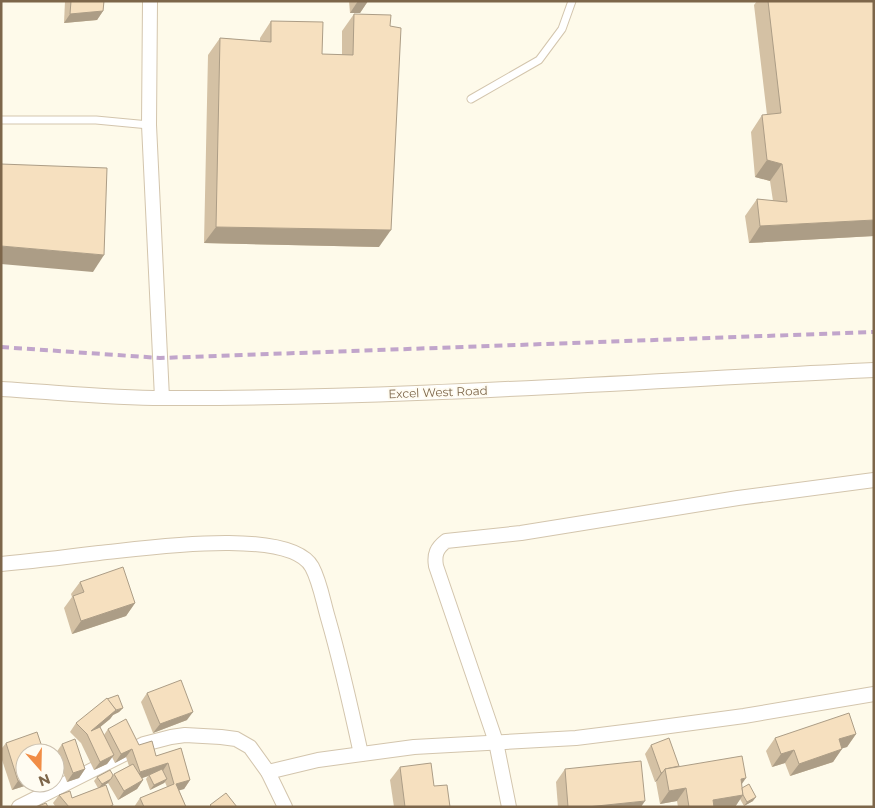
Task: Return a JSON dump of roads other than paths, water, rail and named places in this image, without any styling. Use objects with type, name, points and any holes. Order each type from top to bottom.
[{"type":"street","points":[[150,1],[149,125],[162,398]]},
{"type":"street","name":"Excel West Road","points":[[1,389],[162,398],[375,394],[543,388],[874,370]]},
{"type":"street","points":[[509,807],[496,742],[436,566],[435,557],[438,547],[446,541],[520,533],[729,500],[874,480]]},
{"type":"street","points":[[1,564],[145,547],[212,543],[264,545],[300,555],[311,566],[319,587],[340,661],[361,754]]},
{"type":"street","points":[[268,772],[318,760],[414,747],[576,738],[744,716],[874,694]]},
{"type":"street","points":[[19,807],[144,744],[185,735],[236,739],[250,747],[268,772],[284,807]]},
{"type":"lane","points":[[471,99],[539,60],[562,29],[572,1]]},
{"type":"lane","points":[[1,120],[96,120],[149,125]]},
{"type":"railway","points":[[1,347],[160,358],[874,332]]}]
